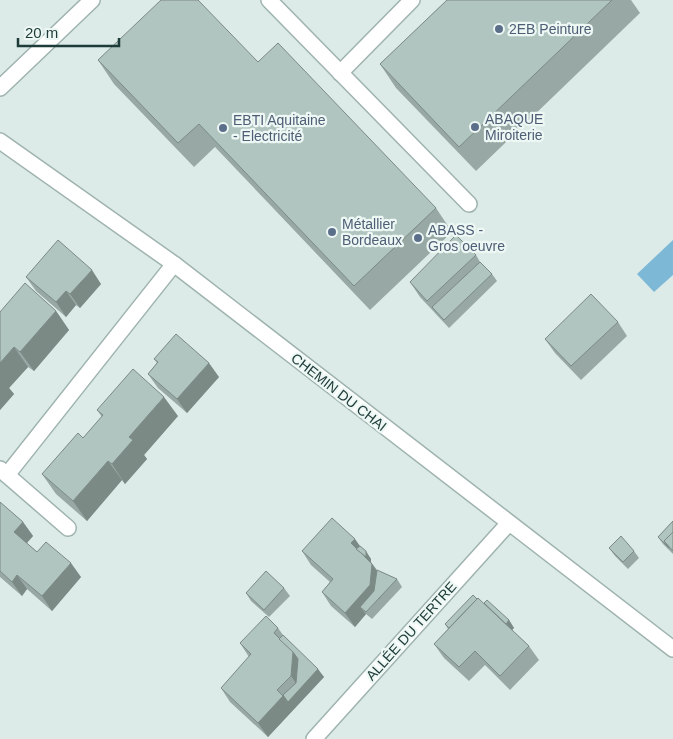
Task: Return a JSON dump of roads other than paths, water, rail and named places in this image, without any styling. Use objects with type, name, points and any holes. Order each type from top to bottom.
[{"type":"street","points":[[0,88],[92,0]]},
{"type":"street","points":[[268,0],[469,204]]},
{"type":"street","points":[[340,73],[412,0]]},
{"type":"street","name":"CHEMIN DU CHAI","points":[[0,141],[174,264],[508,524],[669,638]]},
{"type":"street","points":[[68,528],[4,472],[174,264]]},
{"type":"street","name":"ALLÉE DU TERTRE","points":[[314,739],[508,524]]},
{"type":"water","points":[[673,240],[673,275],[654,292],[637,274]]},
{"type":"place","name":"2EB Peinture","points":[[499,29]]},
{"type":"place","name":"ABAQUE Miroiterie","points":[[475,127]]},
{"type":"place","name":"EBTI Aquitaine - Electricité","points":[[223,128]]},
{"type":"place","name":"Métallier Bordeaux","points":[[332,232]]},
{"type":"place","name":"ABASS - Gros oeuvre","points":[[418,238]]}]
